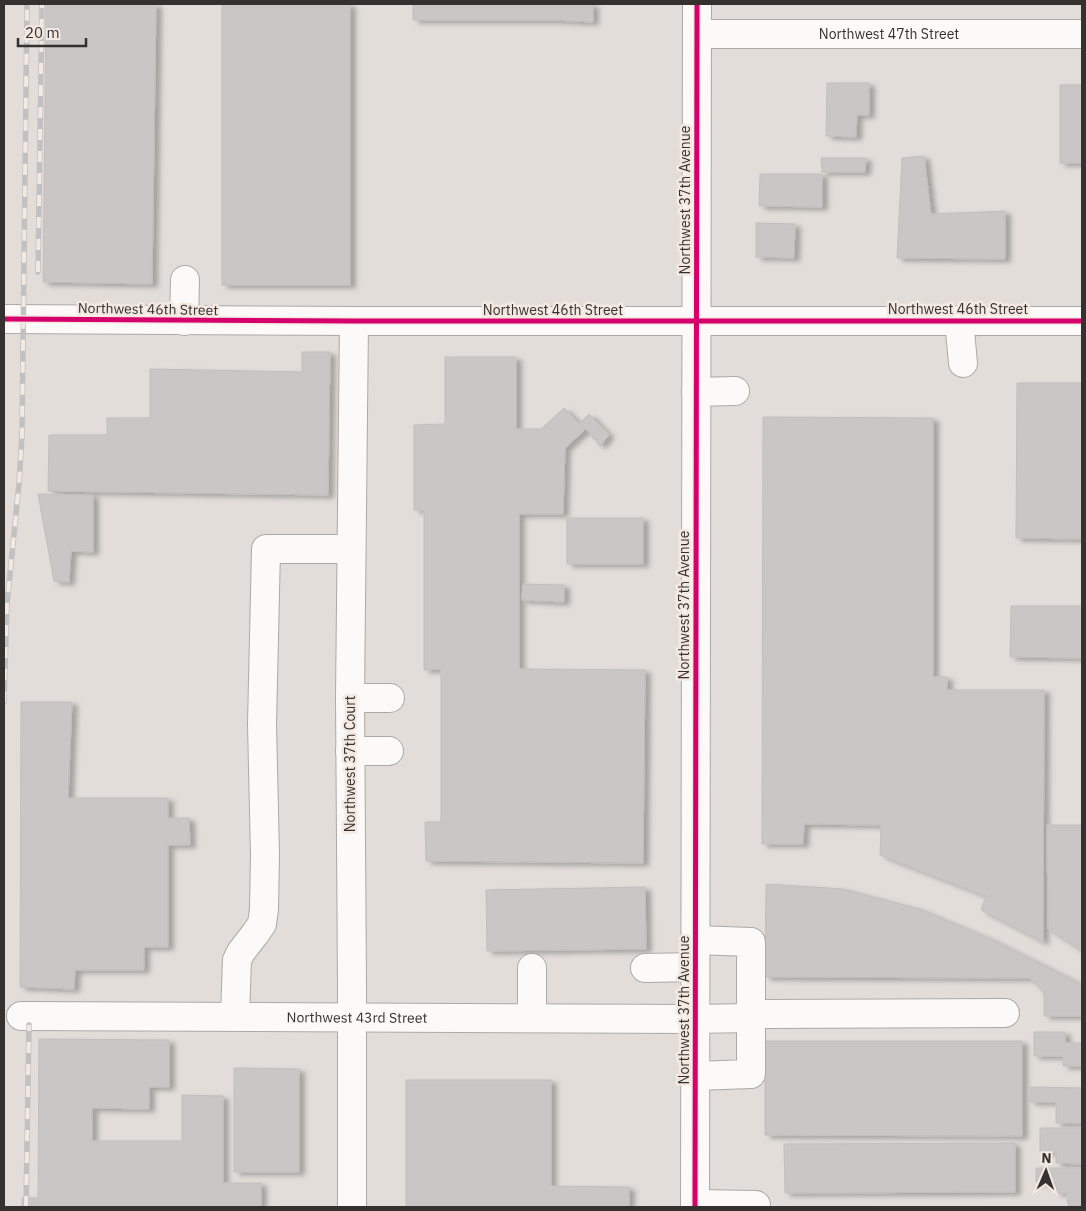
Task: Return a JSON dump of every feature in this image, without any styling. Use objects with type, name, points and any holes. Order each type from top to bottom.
[{"type":"street","name":"Northwest 37th Avenue","points":[[695,1206],[697,4]]},
{"type":"street","name":"Northwest 47th Street","points":[[697,34],[1082,34]]},
{"type":"street","points":[[184,321],[185,280]]},
{"type":"street","name":"Northwest 46th Street","points":[[13,319],[184,321],[1082,321]]},
{"type":"street","points":[[959,320],[963,363]]},
{"type":"street","name":"Northwest 37th Court","points":[[352,1207],[350,698],[354,321]]},
{"type":"street","points":[[696,392],[735,391]]},
{"type":"street","points":[[235,1016],[237,960],[262,924],[264,910],[265,855],[262,724],[266,548],[351,549]]},
{"type":"street","points":[[350,698],[390,698]]},
{"type":"street","points":[[350,751],[390,751]]},
{"type":"street","points":[[694,1076],[751,1074],[751,942],[695,940]]},
{"type":"street","points":[[645,968],[695,967]]},
{"type":"street","points":[[532,968],[532,1018]]},
{"type":"street","name":"Northwest 43rd Street","points":[[21,1016],[694,1019],[751,1018],[761,1014],[1005,1013]]},
{"type":"street","points":[[695,1206],[756,1204]]},
{"type":"building","points":[[46,4],[156,4],[152,284],[43,282]]},
{"type":"building","points":[[222,4],[350,4],[350,285],[222,285]]},
{"type":"building","points":[[413,4],[593,4],[593,22],[555,20],[413,20]]},
{"type":"building","points":[[827,83],[869,83],[869,115],[857,115],[856,137],[826,136]]},
{"type":"building","points":[[1060,85],[1082,85],[1082,163],[1060,163]]},
{"type":"building","points":[[924,156],[931,214],[1005,211],[1005,259],[897,258],[902,158]]},
{"type":"building","points":[[821,158],[866,158],[865,172],[822,172]]},
{"type":"building","points":[[760,174],[822,174],[822,207],[759,206]]},
{"type":"building","points":[[756,223],[795,224],[794,258],[756,257]]},
{"type":"building","points":[[302,352],[330,352],[328,495],[48,491],[49,435],[107,435],[107,418],[150,418],[150,369],[302,372]]},
{"type":"building","points":[[445,357],[516,357],[516,429],[541,429],[564,408],[579,424],[589,414],[609,435],[600,446],[586,429],[565,448],[563,514],[519,514],[519,669],[645,670],[643,863],[426,861],[425,822],[441,822],[441,669],[424,670],[424,510],[414,510],[414,425],[445,424]]},
{"type":"building","points":[[1017,383],[1082,383],[1082,539],[1016,538]]},
{"type":"building","points":[[763,417],[933,418],[933,677],[947,677],[947,690],[1044,690],[1043,942],[981,910],[986,896],[880,855],[881,825],[804,824],[803,844],[762,844]]},
{"type":"building","points":[[38,494],[93,495],[93,552],[71,551],[69,582],[54,581]]},
{"type":"building","points":[[567,518],[643,518],[643,564],[567,564]]},
{"type":"building","points":[[523,584],[564,585],[564,602],[522,600]]},
{"type":"building","points":[[1011,606],[1082,606],[1082,658],[1010,657]]},
{"type":"building","points":[[21,702],[72,702],[68,798],[168,798],[168,818],[189,818],[190,845],[168,845],[168,947],[144,947],[144,970],[75,970],[74,989],[20,987]]},
{"type":"building","points":[[1047,825],[1082,825],[1082,951],[1048,929]]},
{"type":"building","points":[[766,884],[843,889],[920,909],[995,941],[1082,985],[1082,1016],[1044,1016],[1044,993],[1030,978],[765,977]]},
{"type":"building","points":[[645,887],[646,949],[487,951],[486,890]]},
{"type":"building","points":[[1034,1032],[1065,1032],[1065,1043],[1082,1043],[1082,1066],[1063,1066],[1063,1056],[1034,1056]]},
{"type":"building","points":[[39,1039],[169,1040],[169,1087],[149,1087],[149,1109],[92,1108],[92,1141],[182,1141],[182,1095],[223,1096],[223,1183],[261,1183],[261,1207],[22,1207],[22,1198],[38,1198]]},
{"type":"building","points":[[765,1041],[1022,1041],[1022,1136],[765,1135]]},
{"type":"building","points":[[234,1068],[299,1069],[299,1172],[234,1172]]},
{"type":"building","points":[[406,1080],[551,1080],[551,1186],[629,1187],[629,1207],[406,1207]]},
{"type":"building","points":[[1030,1087],[1082,1088],[1082,1123],[1056,1123],[1056,1102],[1030,1102]]},
{"type":"building","points":[[1040,1128],[1082,1128],[1082,1164],[1056,1163],[1056,1152],[1040,1152]]},
{"type":"building","points":[[1015,1143],[1015,1192],[785,1193],[784,1144]]},
{"type":"building","points":[[1036,1168],[1082,1168],[1082,1206],[1068,1206],[1067,1193],[1056,1193],[1056,1183],[1036,1182]]},
{"type":"railway","points":[[4,702],[7,604],[22,435],[27,4]]},
{"type":"railway","points":[[38,272],[42,4]]},
{"type":"railway","points":[[26,1207],[29,1025]]},
{"type":"cycle path","points":[[695,1207],[697,4]]},
{"type":"cycle path","points":[[4,319],[1082,321]]}]
